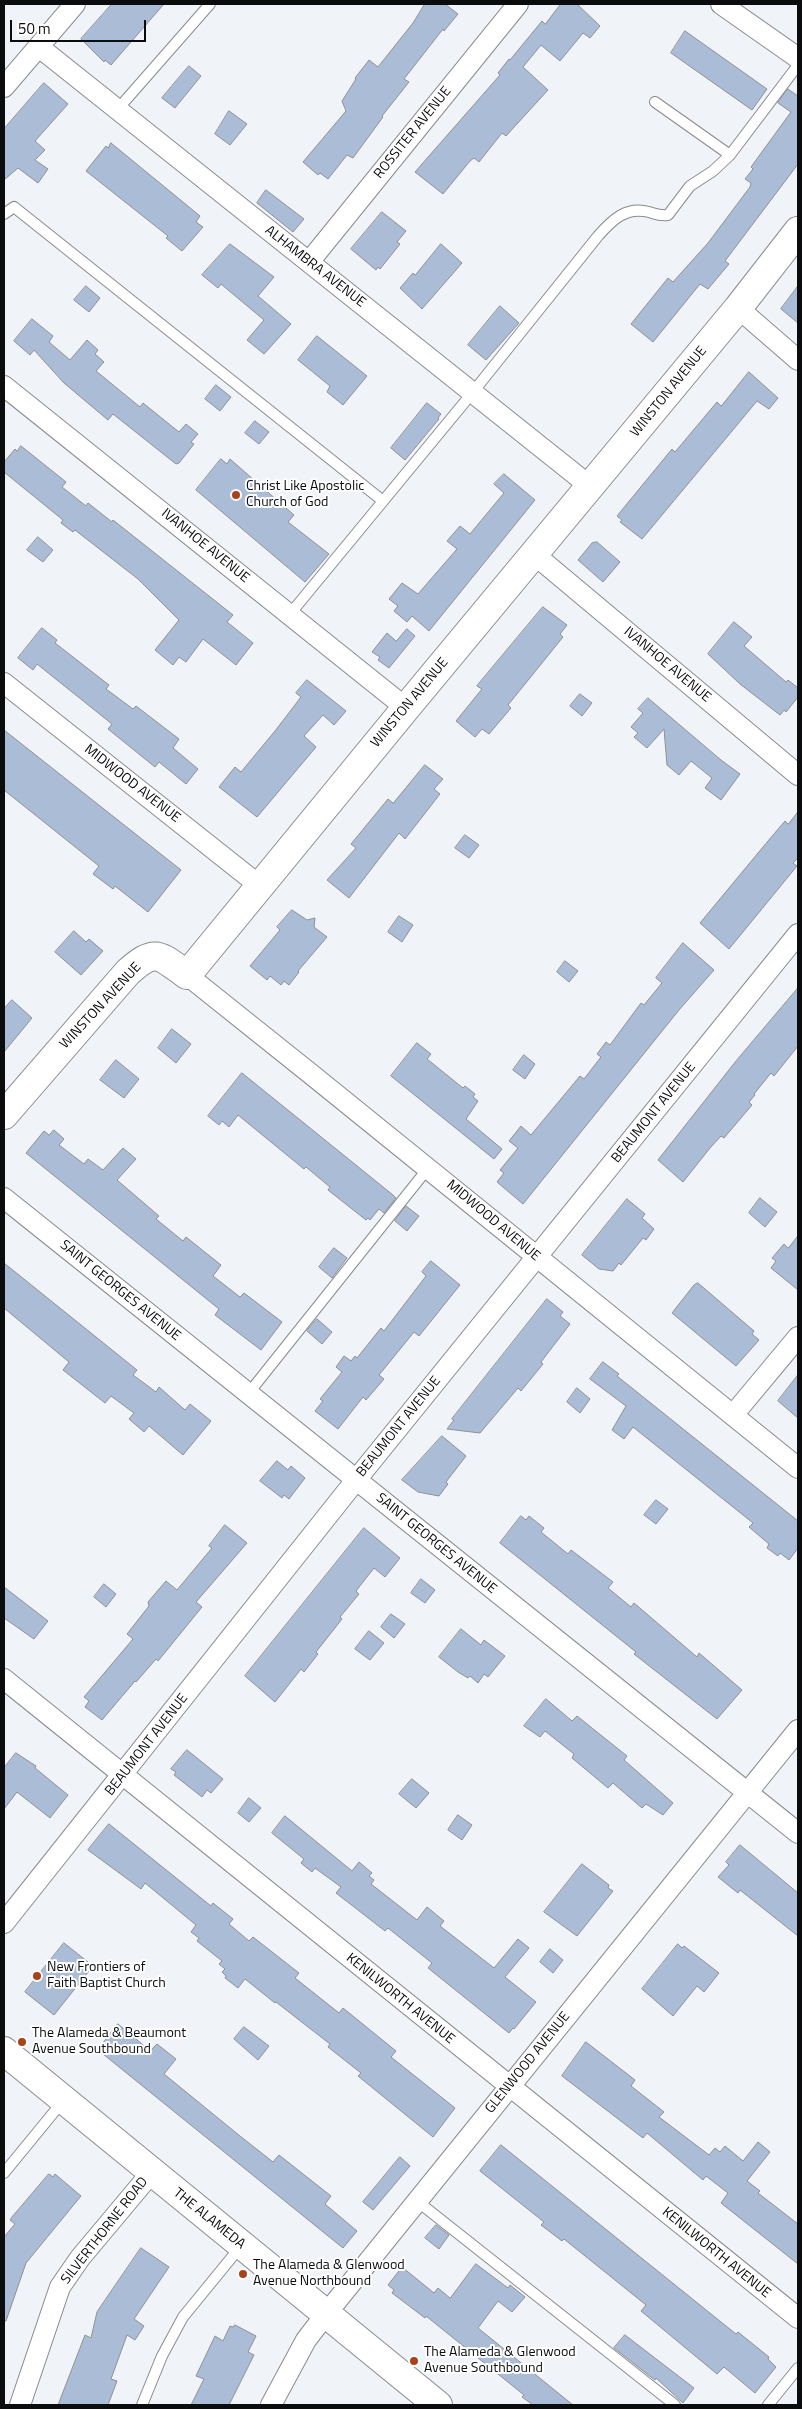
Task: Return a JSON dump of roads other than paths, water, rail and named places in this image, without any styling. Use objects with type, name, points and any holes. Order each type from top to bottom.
[{"type":"street","points":[[4,87],[75,4]]},
{"type":"street","name":"ROSSITER AVENUE","points":[[309,262],[518,4]]},
{"type":"street","points":[[721,4],[798,58]]},
{"type":"street","name":"ALHAMBRA AVENUE","points":[[39,47],[591,487]]},
{"type":"street","name":"WINSTON AVENUE","points":[[4,1115],[128,972],[140,961],[150,956],[162,958],[186,975],[535,555],[798,232]]},
{"type":"street","points":[[738,308],[798,360]]},
{"type":"street","name":"IVANHOE AVENUE","points":[[4,386],[406,708]]},
{"type":"street","name":"IVANHOE AVENUE","points":[[535,555],[798,775]]},
{"type":"street","name":"MIDWOOD AVENUE","points":[[4,682],[260,886]]},
{"type":"street","name":"BEAUMONT AVENUE","points":[[4,1923],[123,1776],[356,1480],[798,934]]},
{"type":"street","name":"MIDWOOD AVENUE","points":[[186,975],[429,1167],[536,1258],[798,1468]]},
{"type":"street","name":"SAINT GEORGES AVENUE","points":[[4,1198],[798,1833]]},
{"type":"street","points":[[733,1415],[798,1337]]},
{"type":"street","name":"KENILWORTH AVENUE","points":[[4,1679],[798,2318]]},
{"type":"street","name":"GLENWOOD AVENUE","points":[[271,2405],[306,2340],[326,2314],[798,1730]]},
{"type":"street","name":"THE ALAMEDA","points":[[4,2051],[326,2314],[433,2404]]},
{"type":"street","name":"SILVERTHORNE ROAD","points":[[20,2405],[60,2287],[80,2258],[152,2172]]},
{"type":"lane","points":[[118,110],[210,4]]},
{"type":"lane","points":[[290,614],[474,392],[610,222],[627,211],[648,212],[660,216],[668,214],[690,186],[713,171],[730,155],[798,65]]},
{"type":"lane","points":[[655,102],[730,155]]},
{"type":"lane","points":[[4,214],[14,207],[383,501]]},
{"type":"lane","points":[[248,1394],[429,1167]]},
{"type":"lane","points":[[4,2173],[64,2100]]},
{"type":"lane","points":[[417,2200],[675,2405]]},
{"type":"lane","points":[[142,2405],[162,2356],[183,2317],[242,2245]]},
{"type":"lane","points":[[768,2405],[798,2368]]},
{"type":"place","name":"Christ Like Apostolic Church of God","points":[[236,495]]},
{"type":"place","name":"New Frontiers of Faith Baptist Church","points":[[37,1976]]},
{"type":"place","name":"The Alameda & Beaumont Avenue Southbound","points":[[22,2042]]},
{"type":"place","name":"The Alameda & Glenwood Avenue Northbound","points":[[243,2274]]},
{"type":"place","name":"The Alameda & Glenwood Avenue Southbound","points":[[414,2361]]}]
